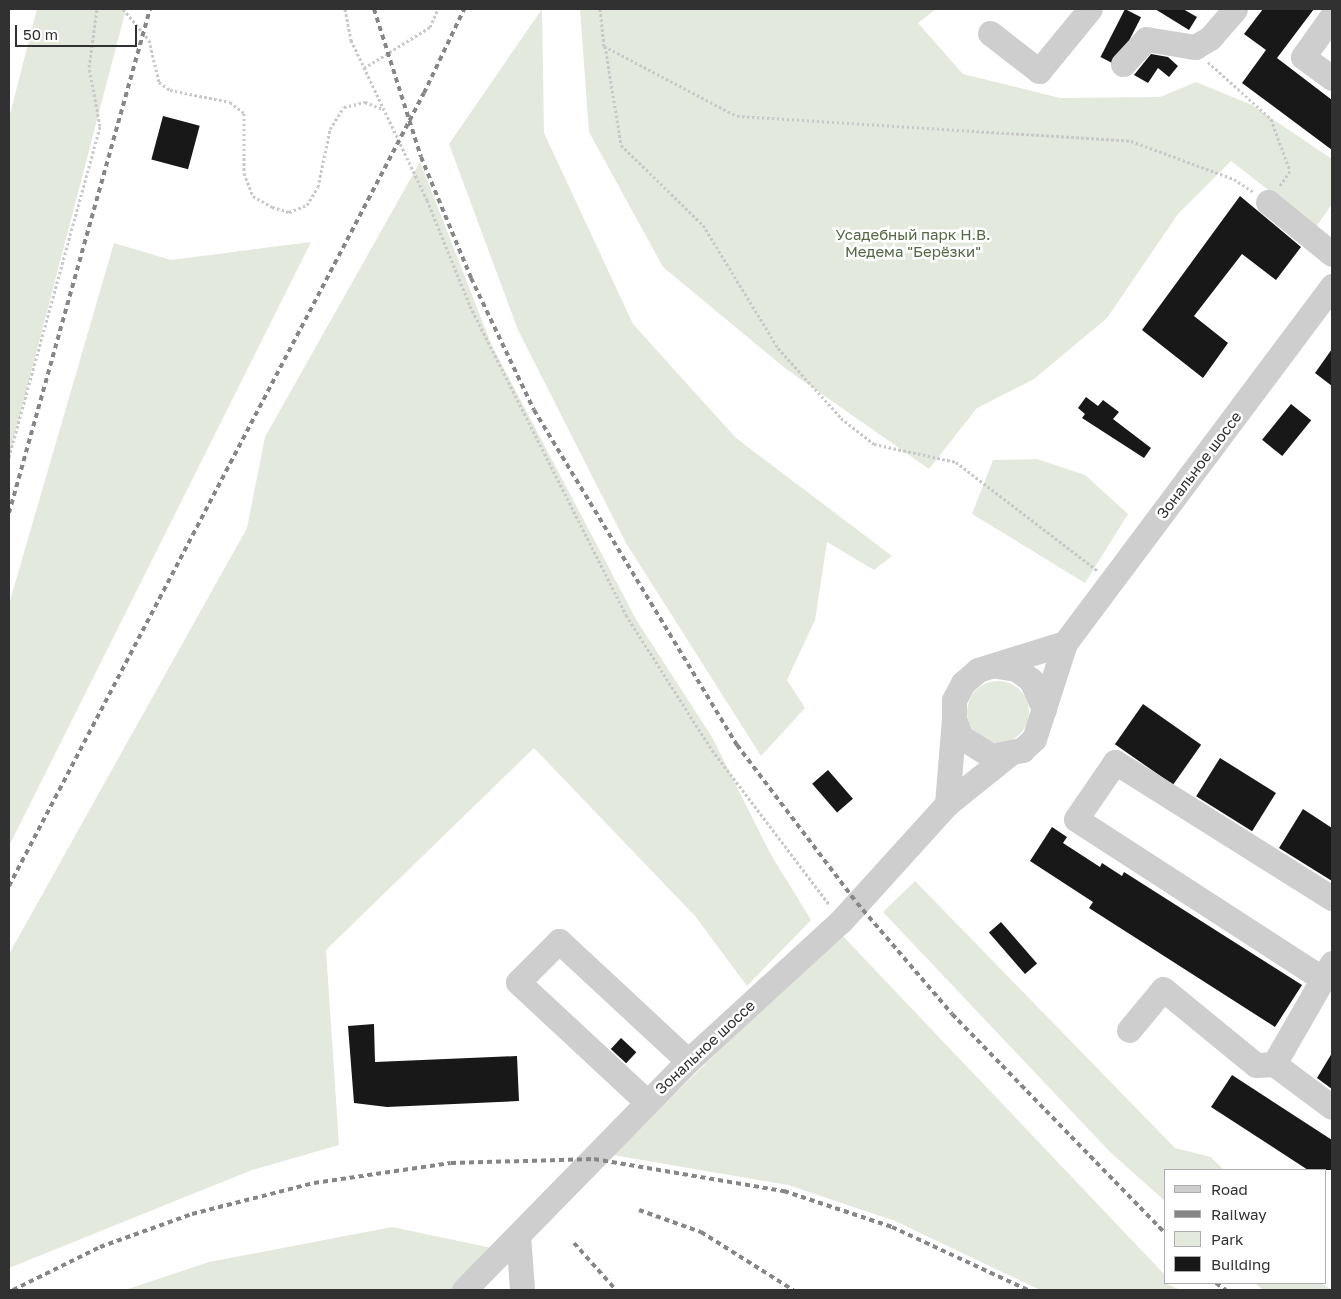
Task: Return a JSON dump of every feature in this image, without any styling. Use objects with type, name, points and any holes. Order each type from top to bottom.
[{"type":"street","points":[[990,33],[1039,71],[1090,9]]},
{"type":"street","points":[[1123,64],[1146,39],[1195,48],[1235,9]]},
{"type":"street","points":[[1332,16],[1302,57],[1332,78]]},
{"type":"street","points":[[1268,202],[1332,254]]},
{"type":"street","name":"Зональное шоссе","points":[[464,1290],[646,1102],[841,921],[947,804],[1007,756],[1034,739],[1065,643],[1332,286]]},
{"type":"street","points":[[947,804],[954,700],[963,683],[978,670],[997,666],[1065,643]]},
{"type":"street","points":[[997,666],[1016,669],[1032,680],[1044,709]]},
{"type":"street","points":[[954,720],[961,737],[976,750],[1007,756]]},
{"type":"street","points":[[1274,1064],[1328,971],[1076,819],[1115,762],[1332,898]]},
{"type":"street","points":[[646,1102],[518,982],[559,941],[688,1061]]},
{"type":"street","points":[[1129,1030],[1163,989],[1256,1064],[1274,1064],[1332,1107]]},
{"type":"street","points":[[518,1235],[522,1290]]},
{"type":"path","points":[[9,457],[100,126],[89,67],[97,9]]},
{"type":"path","points":[[123,9],[149,40],[160,82],[170,90],[230,102],[244,113],[244,173],[253,196],[272,207],[289,212],[307,205],[318,188],[330,129],[344,106],[365,102],[384,109]]},
{"type":"path","points":[[345,9],[351,40],[384,109],[470,306],[626,615],[712,750],[841,921]]},
{"type":"path","points":[[364,68],[430,27],[438,9]]},
{"type":"path","points":[[600,9],[604,46],[621,145],[703,225],[778,348],[840,418],[874,444],[956,462],[1090,564]]},
{"type":"path","points":[[604,46],[737,116],[1131,141],[1234,179],[1268,202],[1290,171],[1271,119],[1234,90],[1195,48]]},
{"type":"green space","points":[[37,9],[126,9],[9,457],[9,118]]},
{"type":"green space","points":[[542,9],[544,133],[633,324],[736,438],[892,556],[874,570],[827,542],[815,620],[787,680],[805,708],[761,756],[626,543],[518,330],[449,144]]},
{"type":"green space","name":"Усадебный парк Н.В. Медема \"Берёзки\"","points":[[580,9],[936,9],[918,23],[963,74],[1060,98],[1160,97],[1196,82],[1252,105],[1332,159],[1332,204],[1316,227],[1231,161],[1178,214],[1107,318],[1034,379],[977,408],[929,469],[786,369],[663,267],[589,132]]},
{"type":"green space","points":[[420,162],[492,346],[637,621],[712,737],[770,853],[811,920],[747,986],[695,916],[534,748],[326,950],[339,1145],[252,1170],[9,1268],[9,954],[247,528],[265,437]]},
{"type":"green space","points":[[311,242],[9,846],[9,604],[114,243],[171,260]]},
{"type":"green space","points":[[1037,459],[1085,475],[1128,514],[1085,583],[972,514],[993,460]]},
{"type":"green space","points":[[998,681],[1010,683],[1020,690],[1027,700],[1029,712],[1027,724],[1020,734],[1010,741],[998,743],[986,741],[976,734],[969,724],[967,712],[969,700],[976,690],[986,683]]},
{"type":"green space","points":[[915,881],[1175,1148],[1211,1157],[1223,1169],[1164,1169],[1164,1200],[1110,1152],[883,912]]},
{"type":"green space","points":[[839,932],[1164,1274],[1164,1284],[1180,1290],[1040,1290],[895,1221],[788,1185],[613,1155]]},
{"type":"green space","points":[[392,1227],[492,1248],[451,1290],[125,1290],[209,1262]]},
{"type":"green space","points":[[1256,1284],[1323,1284],[1332,1290],[1263,1290]]},
{"type":"building","points":[[1125,9],[1141,17],[1117,65],[1100,57]]},
{"type":"building","points":[[1155,9],[1183,9],[1197,17],[1189,30]]},
{"type":"building","points":[[1263,9],[1314,9],[1277,58],[1332,100],[1332,150],[1242,83],[1266,50],[1244,34]]},
{"type":"building","points":[[1151,54],[1168,57],[1178,66],[1169,77],[1158,68],[1148,83],[1134,75]]},
{"type":"building","points":[[163,116],[200,126],[188,169],[151,159]]},
{"type":"building","points":[[1240,196],[1301,247],[1276,280],[1242,254],[1194,316],[1228,343],[1203,378],[1142,330]]},
{"type":"building","points":[[1332,349],[1332,386],[1315,373]]},
{"type":"building","points":[[1086,397],[1098,406],[1103,400],[1119,412],[1113,419],[1151,448],[1144,458],[1082,418],[1085,414],[1078,408]]},
{"type":"building","points":[[1291,404],[1311,420],[1282,456],[1262,440]]},
{"type":"building","points":[[1143,704],[1201,745],[1173,785],[1115,744]]},
{"type":"building","points":[[1220,758],[1276,793],[1252,831],[1196,796]]},
{"type":"building","points":[[828,770],[853,799],[837,812],[812,784]]},
{"type":"building","points":[[1303,809],[1332,828],[1332,881],[1279,848]]},
{"type":"building","points":[[1052,827],[1067,837],[1063,843],[1100,867],[1102,863],[1122,876],[1124,872],[1302,985],[1275,1027],[1089,908],[1093,902],[1030,861]]},
{"type":"building","points":[[1001,922],[1037,964],[1025,974],[989,932]]},
{"type":"building","points":[[374,1024],[375,1062],[517,1056],[519,1101],[387,1107],[354,1103],[348,1026]]},
{"type":"building","points":[[621,1038],[636,1052],[626,1063],[611,1049]]},
{"type":"building","points":[[1332,1053],[1332,1089],[1317,1078]]},
{"type":"building","points":[[1232,1075],[1332,1140],[1332,1170],[1306,1169],[1211,1107]]},
{"type":"railway","points":[[9,513],[150,9]]},
{"type":"railway","points":[[374,9],[421,157],[471,278],[534,410],[737,745],[857,903],[952,1014],[1164,1232]]},
{"type":"railway","points":[[9,886],[424,93],[464,9]]},
{"type":"railway","points":[[13,1290],[100,1247],[192,1214],[314,1183],[451,1163],[594,1159],[784,1191],[892,1227],[1028,1290]]},
{"type":"railway","points":[[639,1210],[701,1232],[793,1290]]},
{"type":"railway","points":[[574,1243],[616,1290]]},
{"type":"railway","points":[[1217,1284],[1226,1290]]}]
